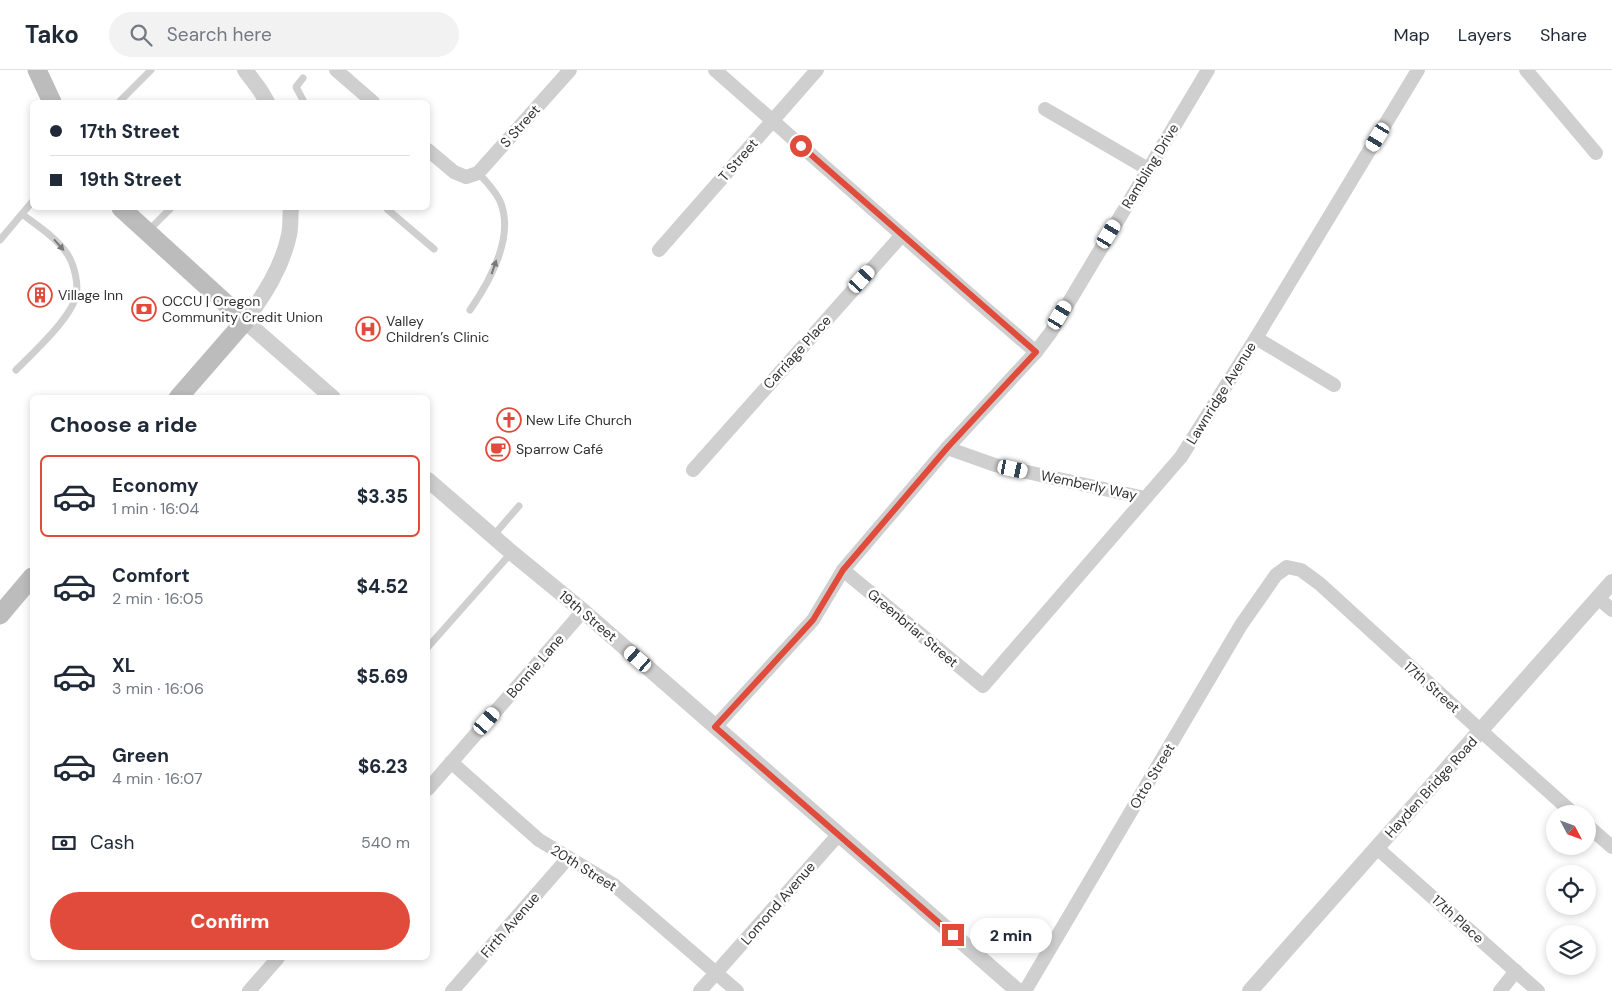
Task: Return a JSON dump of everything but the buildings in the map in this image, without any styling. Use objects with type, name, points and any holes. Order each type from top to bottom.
[{"type":"main road","points":[[37,70],[51,100]]},
{"type":"main road","points":[[124,210],[245,322],[181,395]]},
{"type":"main road","points":[[0,615],[30,579]]},
{"type":"street","points":[[245,70],[266,100]]},
{"type":"street","points":[[336,70],[371,100]]},
{"type":"street","name":"S Street","points":[[472,175],[570,70]]},
{"type":"street","points":[[715,70],[1036,352]]},
{"type":"street","name":"T Street","points":[[659,250],[818,70]]},
{"type":"street","name":"Rambling Drive","points":[[715,727],[813,620],[843,570],[947,448],[1036,352],[1051,332],[1208,70]]},
{"type":"street","name":"Lawnridge Avenue","points":[[983,686],[1181,457],[1256,338],[1418,70]]},
{"type":"street","points":[[1526,70],[1596,153]]},
{"type":"street","points":[[1046,109],[1148,169]]},
{"type":"street","points":[[430,156],[454,172],[472,175]]},
{"type":"street","points":[[291,210],[289,234],[282,259],[267,291],[245,322],[330,395]]},
{"type":"street","name":"Carriage Place","points":[[692,470],[902,235]]},
{"type":"street","points":[[1256,338],[1334,386]]},
{"type":"street","name":"Wemberly Way","points":[[947,448],[995,465],[1145,498]]},
{"type":"street","name":"19th Street","points":[[430,482],[493,537],[583,611],[1018,991]]},
{"type":"street","name":"17th Street","points":[[1287,567],[1301,570],[1320,584],[1564,805]]},
{"type":"street","name":"Otto Street","points":[[1025,991],[1241,625],[1276,575],[1287,567]]},
{"type":"street","name":"Greenbriar Street","points":[[843,570],[983,686]]},
{"type":"street","name":"Hayden Bridge Road","points":[[1250,991],[1612,582]]},
{"type":"street","points":[[1598,598],[1612,610]]},
{"type":"street","name":"Bonnie Lane","points":[[430,787],[583,611]]},
{"type":"street","name":"20th Street","points":[[451,762],[539,840],[614,885],[717,972]]},
{"type":"street","points":[[1596,833],[1612,847]]},
{"type":"street","name":"Lomond Avenue","points":[[700,991],[839,834]]},
{"type":"street","name":"17th Place","points":[[1377,848],[1538,991]]},
{"type":"street","name":"Firth Avenue","points":[[452,991],[568,858]]},
{"type":"street","points":[[249,991],[276,960]]},
{"type":"street","points":[[1500,991],[1516,971]]},
{"type":"street","points":[[717,972],[737,991]]},
{"type":"lane","points":[[121,100],[151,70]]},
{"type":"lane","points":[[303,78],[296,87],[303,100]]},
{"type":"lane","points":[[470,310],[491,277],[504,230],[504,214],[500,200],[472,175]]},
{"type":"lane","points":[[0,240],[30,204]]},
{"type":"lane","points":[[147,232],[169,210]]},
{"type":"lane","points":[[389,210],[434,249]]},
{"type":"lane","points":[[16,370],[47,338],[72,308],[77,294],[75,273],[68,255],[51,236],[22,214]]},
{"type":"lane","points":[[493,537],[519,506]]},
{"type":"lane","points":[[430,644],[511,552]]},
{"type":"place","name":"Village Inn","points":[[40,295]]},
{"type":"place","name":"OCCU | Oregon Community Credit Union","points":[[144,309]]},
{"type":"place","name":"Valley Children’s Clinic","points":[[368,329]]},
{"type":"place","name":"New Life Church","points":[[509,420]]},
{"type":"place","name":"Sparrow Café","points":[[498,449]]},
{"type":"route","points":[[801,146],[1036,352],[947,448],[843,570],[813,620],[715,727],[953,935]]}]
